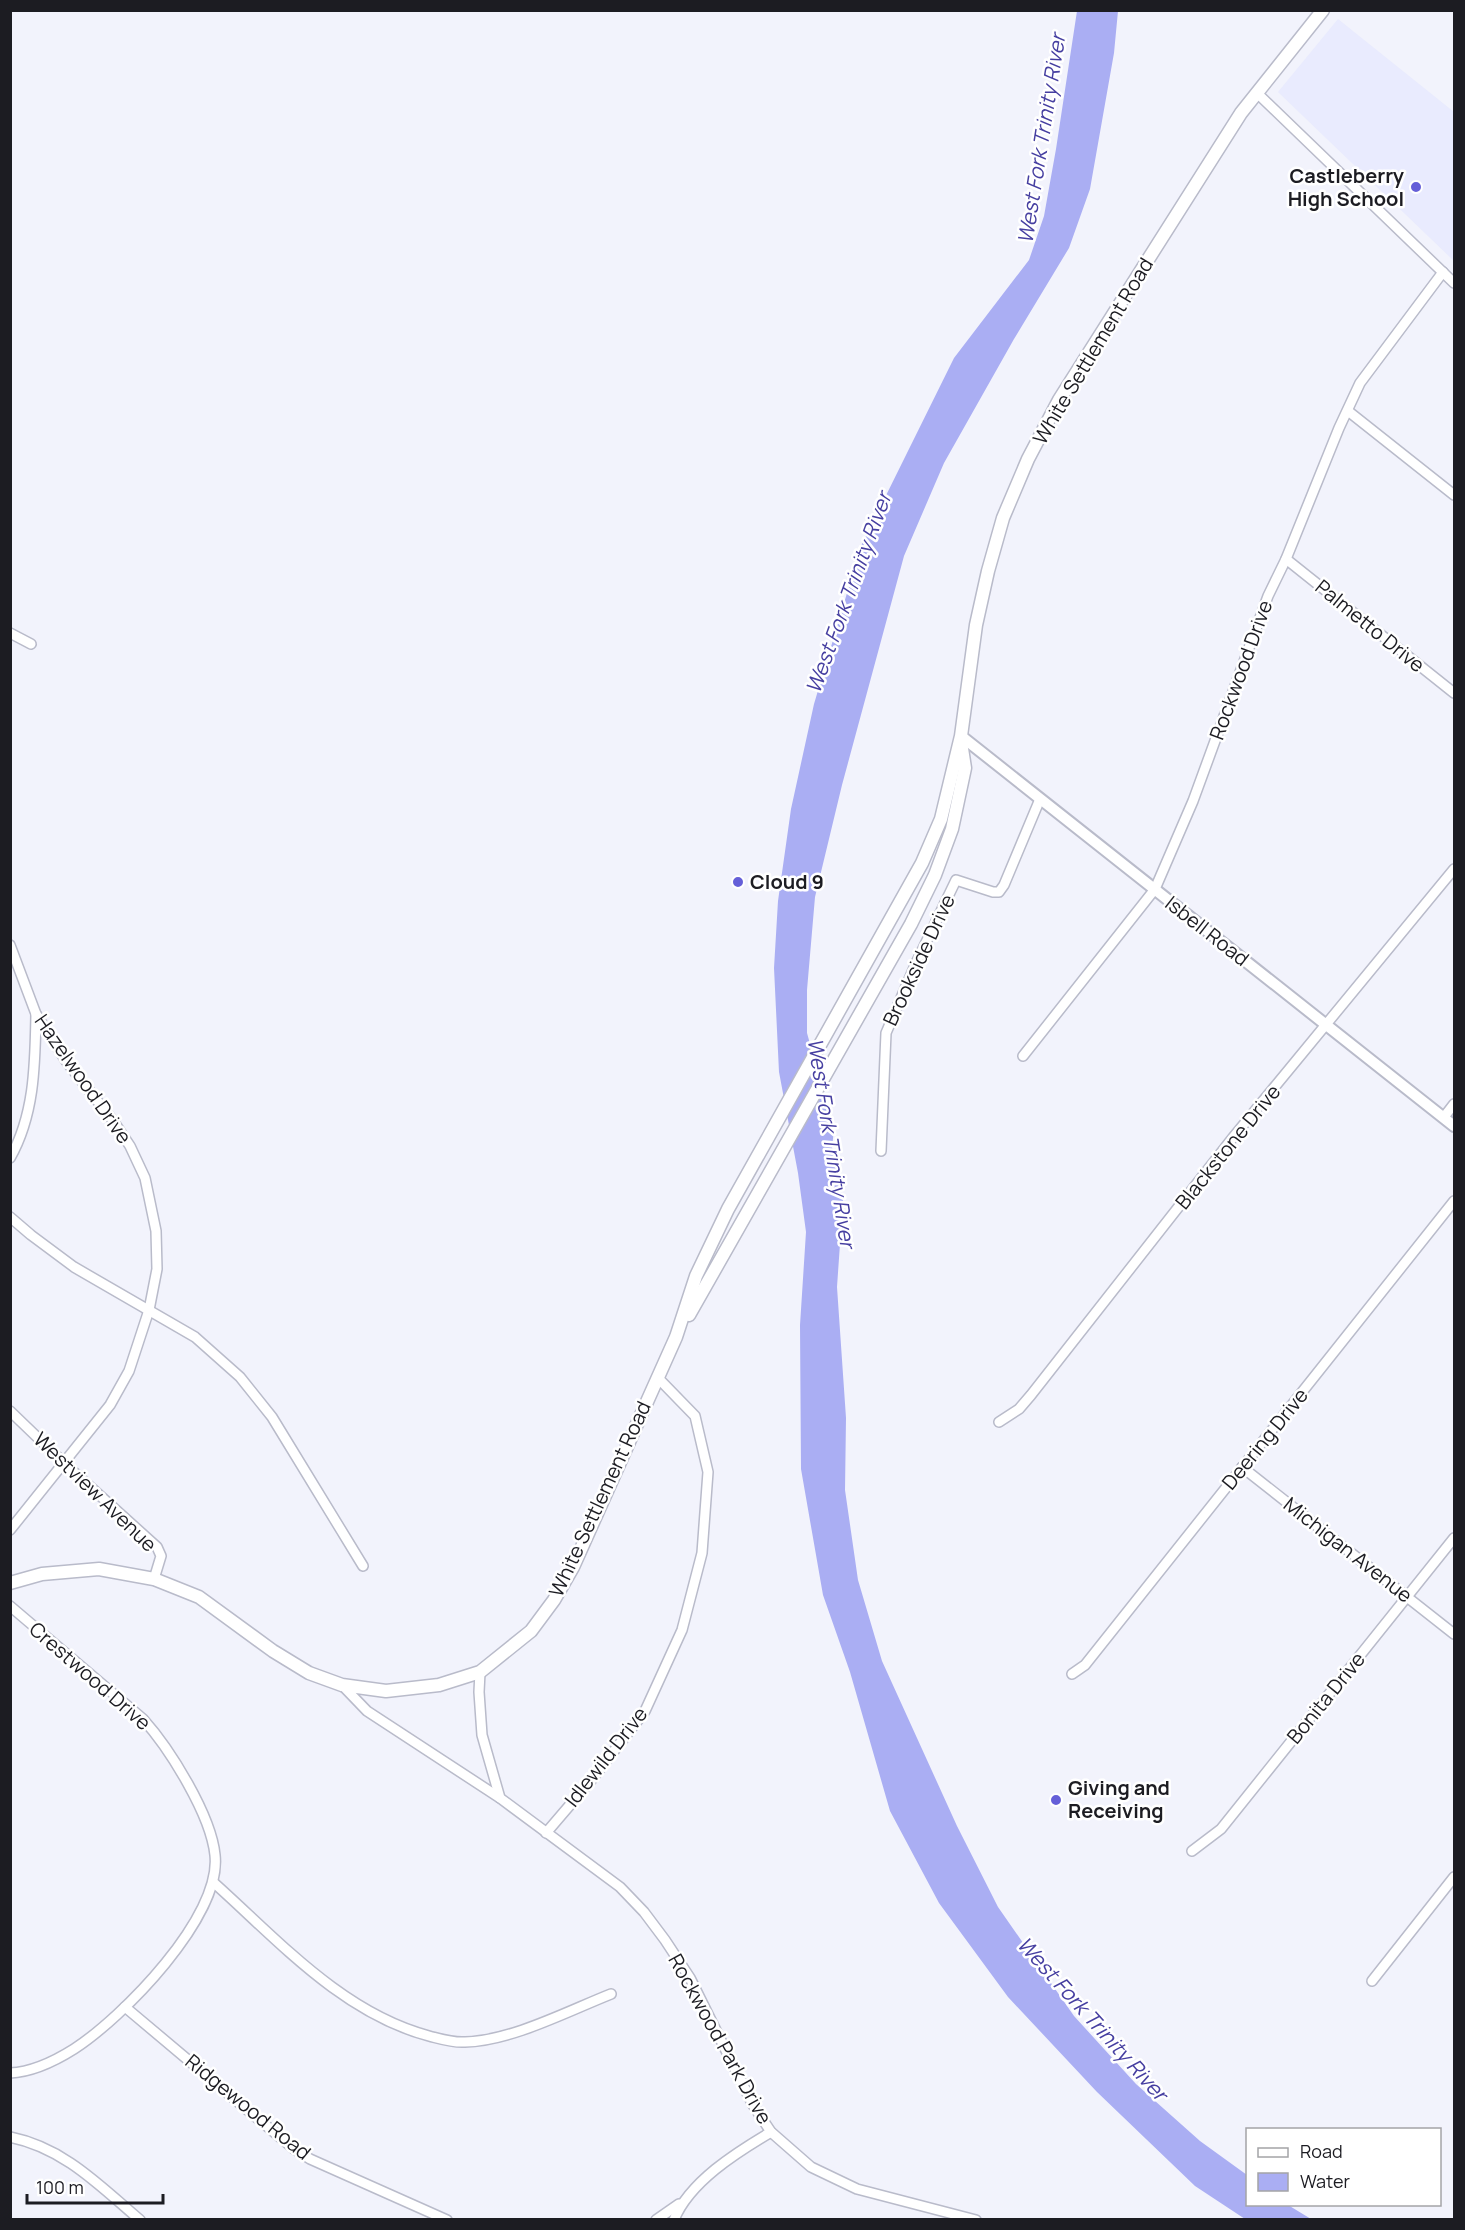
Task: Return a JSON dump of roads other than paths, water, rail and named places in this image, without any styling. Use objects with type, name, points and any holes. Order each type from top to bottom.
[{"type":"main road","name":"White Settlement Road","points":[[676,1337],[696,1276],[728,1209],[922,863],[941,819],[961,736],[976,624],[988,571],[1003,518],[1028,459],[1065,390],[1235,123],[1323,10]]},
{"type":"main road","name":"White Settlement Road","points":[[10,1583],[42,1575],[99,1569],[154,1579],[199,1597],[273,1651],[309,1673],[342,1685],[386,1691],[439,1685],[480,1672],[531,1630],[554,1600],[573,1567],[676,1337],[911,924],[935,875],[952,830],[965,768],[961,736]]},
{"type":"street","points":[[1257,93],[1455,283]]},
{"type":"street","name":"Rockwood Drive","points":[[1023,1056],[1155,889],[1192,801],[1268,596],[1287,559],[1339,428],[1360,383],[1443,272]]},
{"type":"street","points":[[1348,411],[1455,495]]},
{"type":"street","name":"Palmetto Drive","points":[[1287,559],[1455,693]]},
{"type":"street","points":[[10,633],[32,644]]},
{"type":"street","name":"Isbell Road","points":[[961,736],[1455,1126]]},
{"type":"street","name":"Brookside Drive","points":[[881,1151],[886,1033],[916,963],[957,880],[999,892],[1040,799]]},
{"type":"street","name":"Blackstone Drive","points":[[999,1422],[1019,1409],[1031,1395],[1228,1144],[1455,869]]},
{"type":"street","name":"Hazelwood Drive","points":[[10,945],[36,1014],[66,1061],[130,1146],[145,1178],[156,1231],[157,1259],[149,1310],[129,1371],[110,1405],[10,1530]]},
{"type":"street","points":[[10,1158],[18,1145],[28,1112],[34,1079],[36,1014]]},
{"type":"street","points":[[1444,1118],[1455,1104]]},
{"type":"street","name":"Deering Drive","points":[[1072,1674],[1085,1665],[1455,1201]]},
{"type":"street","points":[[10,1217],[74,1267],[195,1337],[240,1377],[272,1417],[363,1566]]},
{"type":"street","name":"Idlewild Drive","points":[[546,1833],[593,1778],[645,1711],[682,1630],[702,1552],[708,1472],[695,1416],[658,1377]]},
{"type":"street","name":"Westview Avenue","points":[[10,1411],[157,1547],[161,1556],[154,1579]]},
{"type":"street","name":"Michigan Avenue","points":[[1242,1467],[1455,1634]]},
{"type":"street","name":"Bonita Drive","points":[[1192,1851],[1221,1829],[1455,1538]]},
{"type":"street","name":"Crestwood Drive","points":[[10,1606],[143,1719],[162,1740],[183,1776],[211,1836],[216,1857],[213,1882],[201,1911],[182,1943],[125,2007],[74,2049],[25,2073],[10,2073]]},
{"type":"street","points":[[480,1672],[482,1735],[500,1798]]},
{"type":"street","name":"Rockwood Park Drive","points":[[342,1685],[367,1710],[500,1798],[620,1887],[665,1940],[690,1978],[753,2105],[771,2132],[811,2167],[857,2189],[976,2220]]},
{"type":"street","points":[[1372,1981],[1455,1877]]},
{"type":"street","points":[[213,1882],[328,1985],[378,2017],[412,2031],[452,2042],[506,2036],[611,1994]]},
{"type":"street","name":"Ridgewood Road","points":[[125,2007],[294,2149],[310,2159],[447,2220]]},
{"type":"street","points":[[656,2220],[680,2204],[740,2150],[771,2132]]},
{"type":"street","points":[[10,2137],[32,2141],[67,2159],[140,2220]]},
{"type":"street","points":[[674,2220],[680,2204]]},
{"type":"water","name":"West Fork Trinity River","points":[[1077,11],[1118,11],[1114,53],[1090,189],[1069,248],[1014,339],[944,463],[904,556],[842,785],[815,897],[807,990],[807,1033],[834,1130],[832,1147],[843,1201],[837,1287],[846,1418],[845,1490],[858,1580],[882,1661],[957,1826],[998,1907],[1074,2016],[1136,2084],[1200,2141],[1246,2174],[1246,2206],[1290,2206],[1311,2219],[1245,2219],[1195,2186],[1097,2092],[1008,1997],[939,1903],[890,1811],[850,1672],[823,1595],[801,1469],[800,1325],[806,1232],[798,1173],[779,1072],[774,968],[778,901],[791,809],[814,704],[861,546],[954,358],[1029,260],[1044,216]]},
{"type":"place","name":"Castleberry High School","points":[[1416,187]]},
{"type":"place","name":"Cloud 9","points":[[738,882]]},
{"type":"place","name":"Giving and Receiving","points":[[1056,1800]]}]
